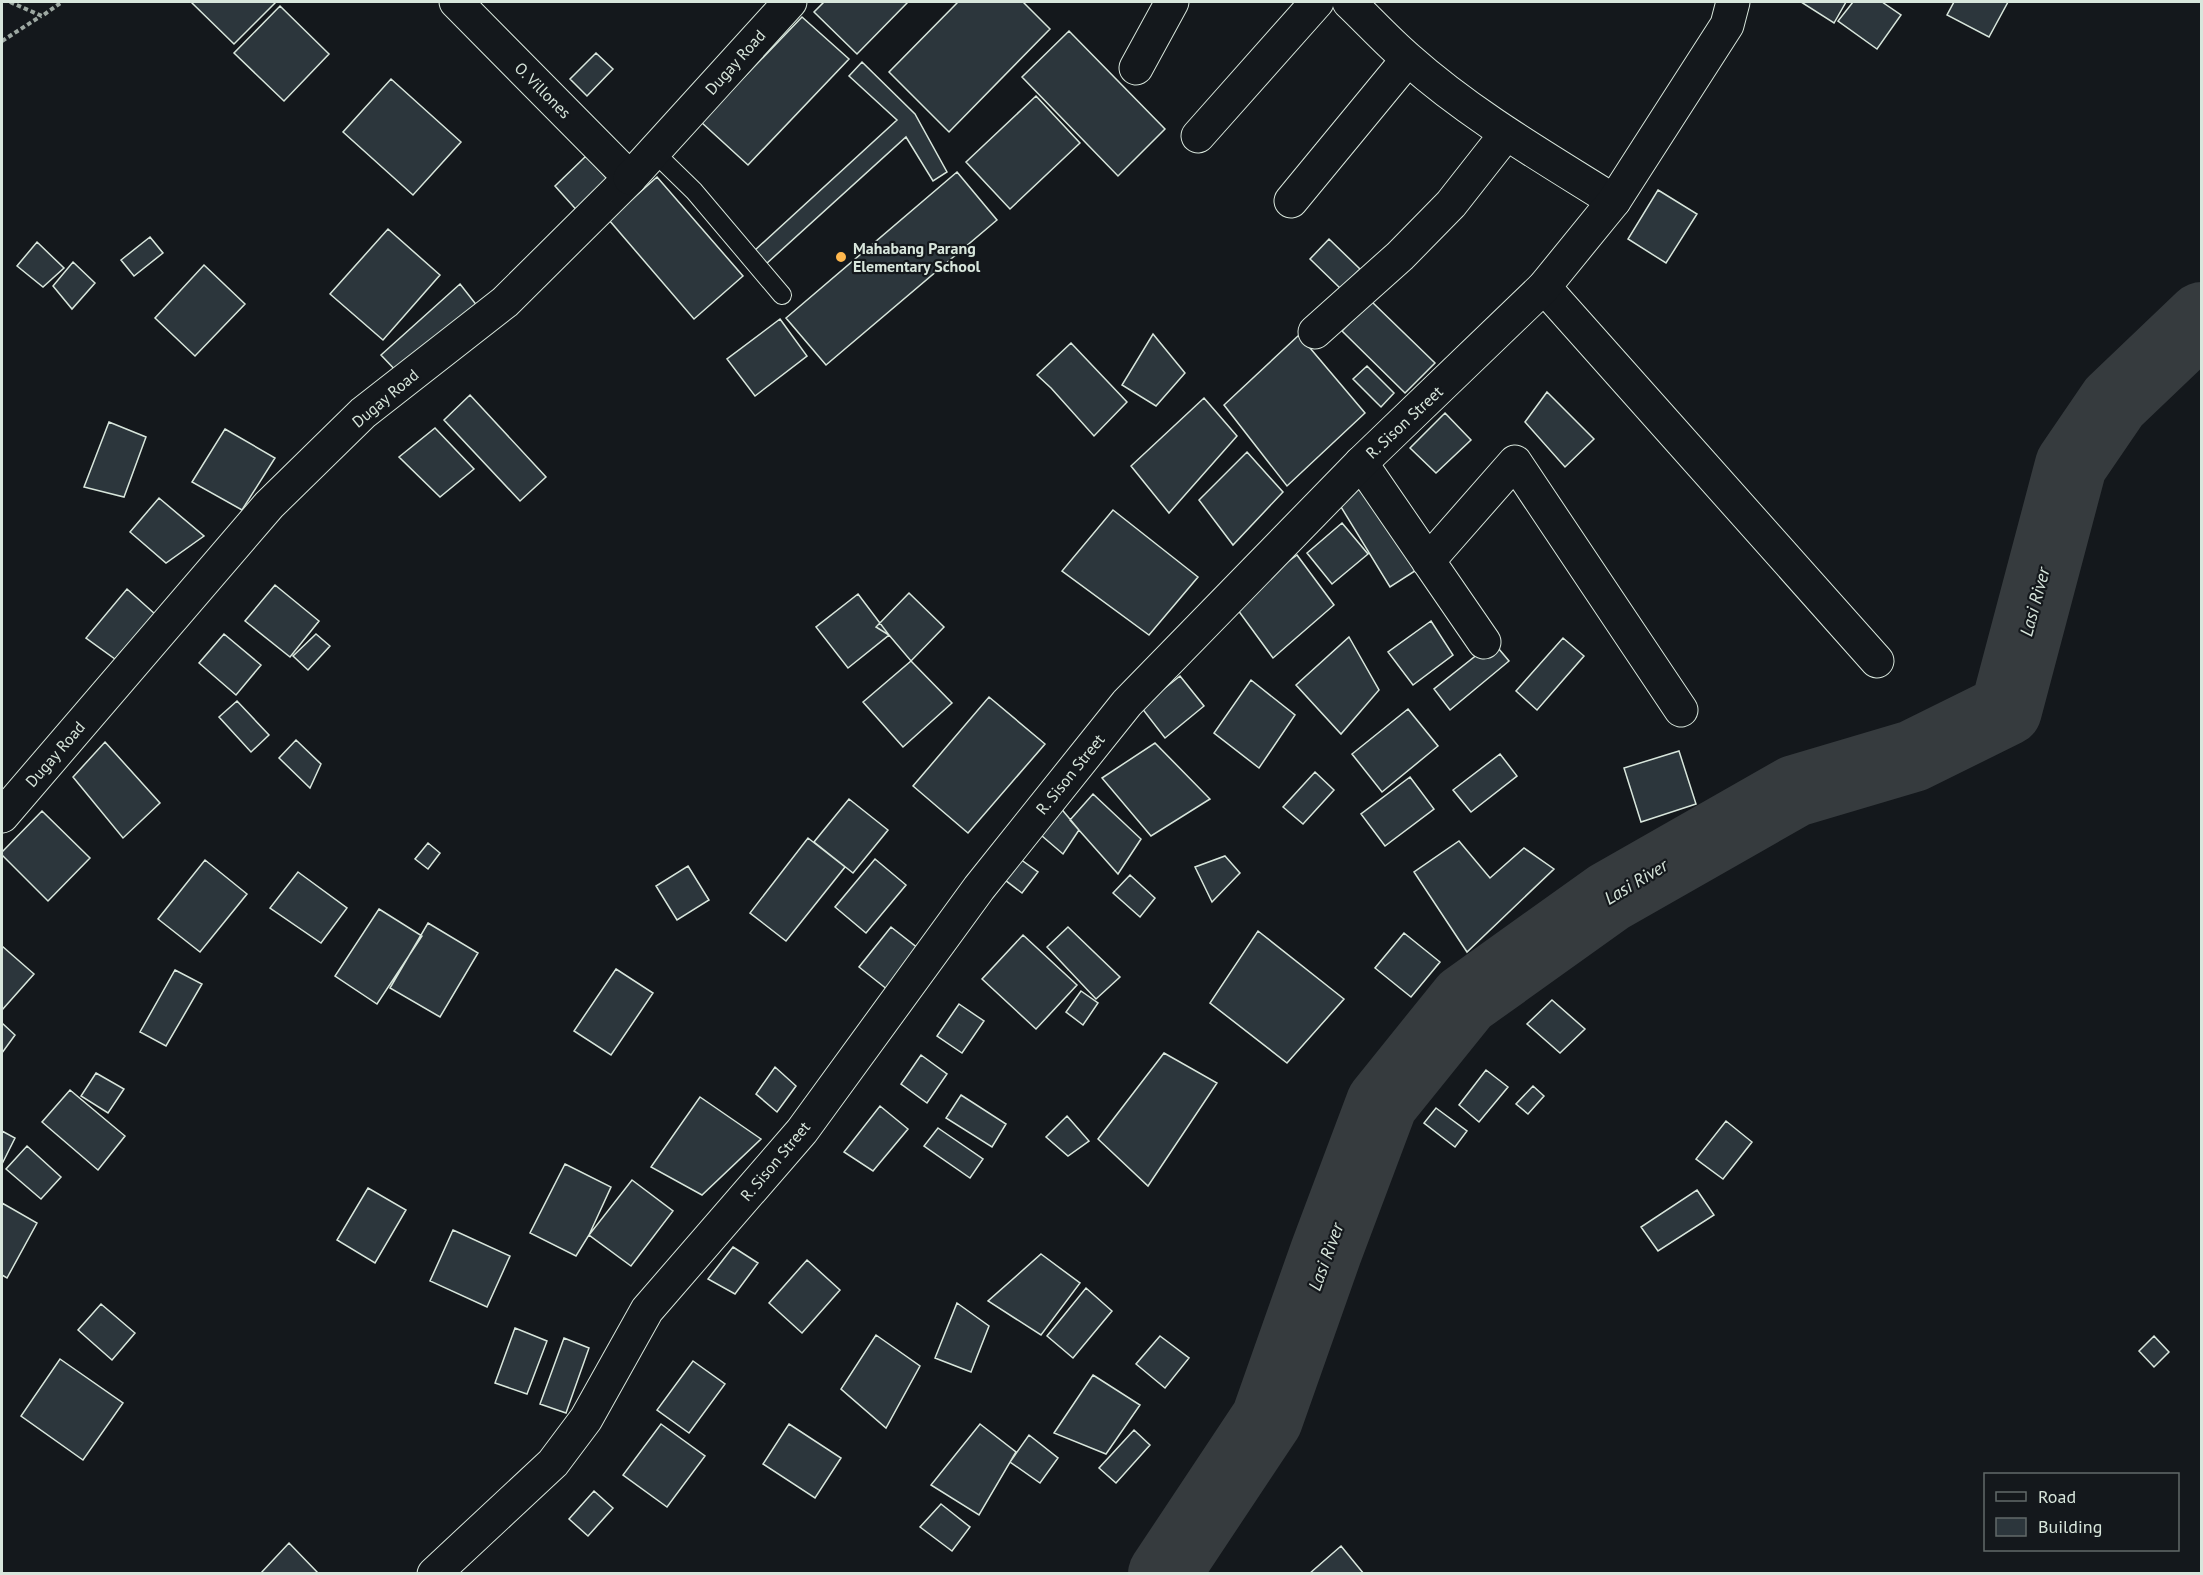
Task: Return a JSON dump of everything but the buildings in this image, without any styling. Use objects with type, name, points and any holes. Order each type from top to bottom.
[{"type":"street","name":"O. Villones","points":[[456,2],[630,178]]},
{"type":"street","name":"Dugay Road","points":[[2,816],[269,505],[363,413],[505,302],[630,178],[790,2]]},
{"type":"street","points":[[1136,68],[1172,2]]},
{"type":"street","points":[[1198,136],[1317,2]]},
{"type":"street","points":[[1349,2],[1408,59],[1506,134],[1614,201]]},
{"type":"street","name":"R. Sison Street","points":[[434,1574],[553,1463],[586,1419],[647,1310],[802,1131],[979,888],[1127,703],[1361,463],[1544,287],[1614,201],[1726,26],[1733,2]]},
{"type":"street","points":[[1291,201],[1408,59]]},
{"type":"street","points":[[1315,332],[1400,256],[1443,211],[1506,134]]},
{"type":"street","points":[[1544,287],[1877,661]]},
{"type":"street","points":[[1428,561],[1515,462],[1681,710]]},
{"type":"street","points":[[1361,463],[1484,642]]},
{"type":"lane","points":[[654,152],[694,191],[782,295]]},
{"type":"path","points":[[10,2],[42,16]]},
{"type":"path","points":[[2,41],[62,2]]},
{"type":"waterway","name":"Lasi River","points":[[1164,1574],[1267,1419],[1382,1103],[1465,1000],[1609,897],[1795,791],[1913,756],[2006,710],[2071,465],[2114,402],[2202,318]]},
{"type":"place","name":"Mahabang Parang Elementary School","points":[[841,257]]}]
